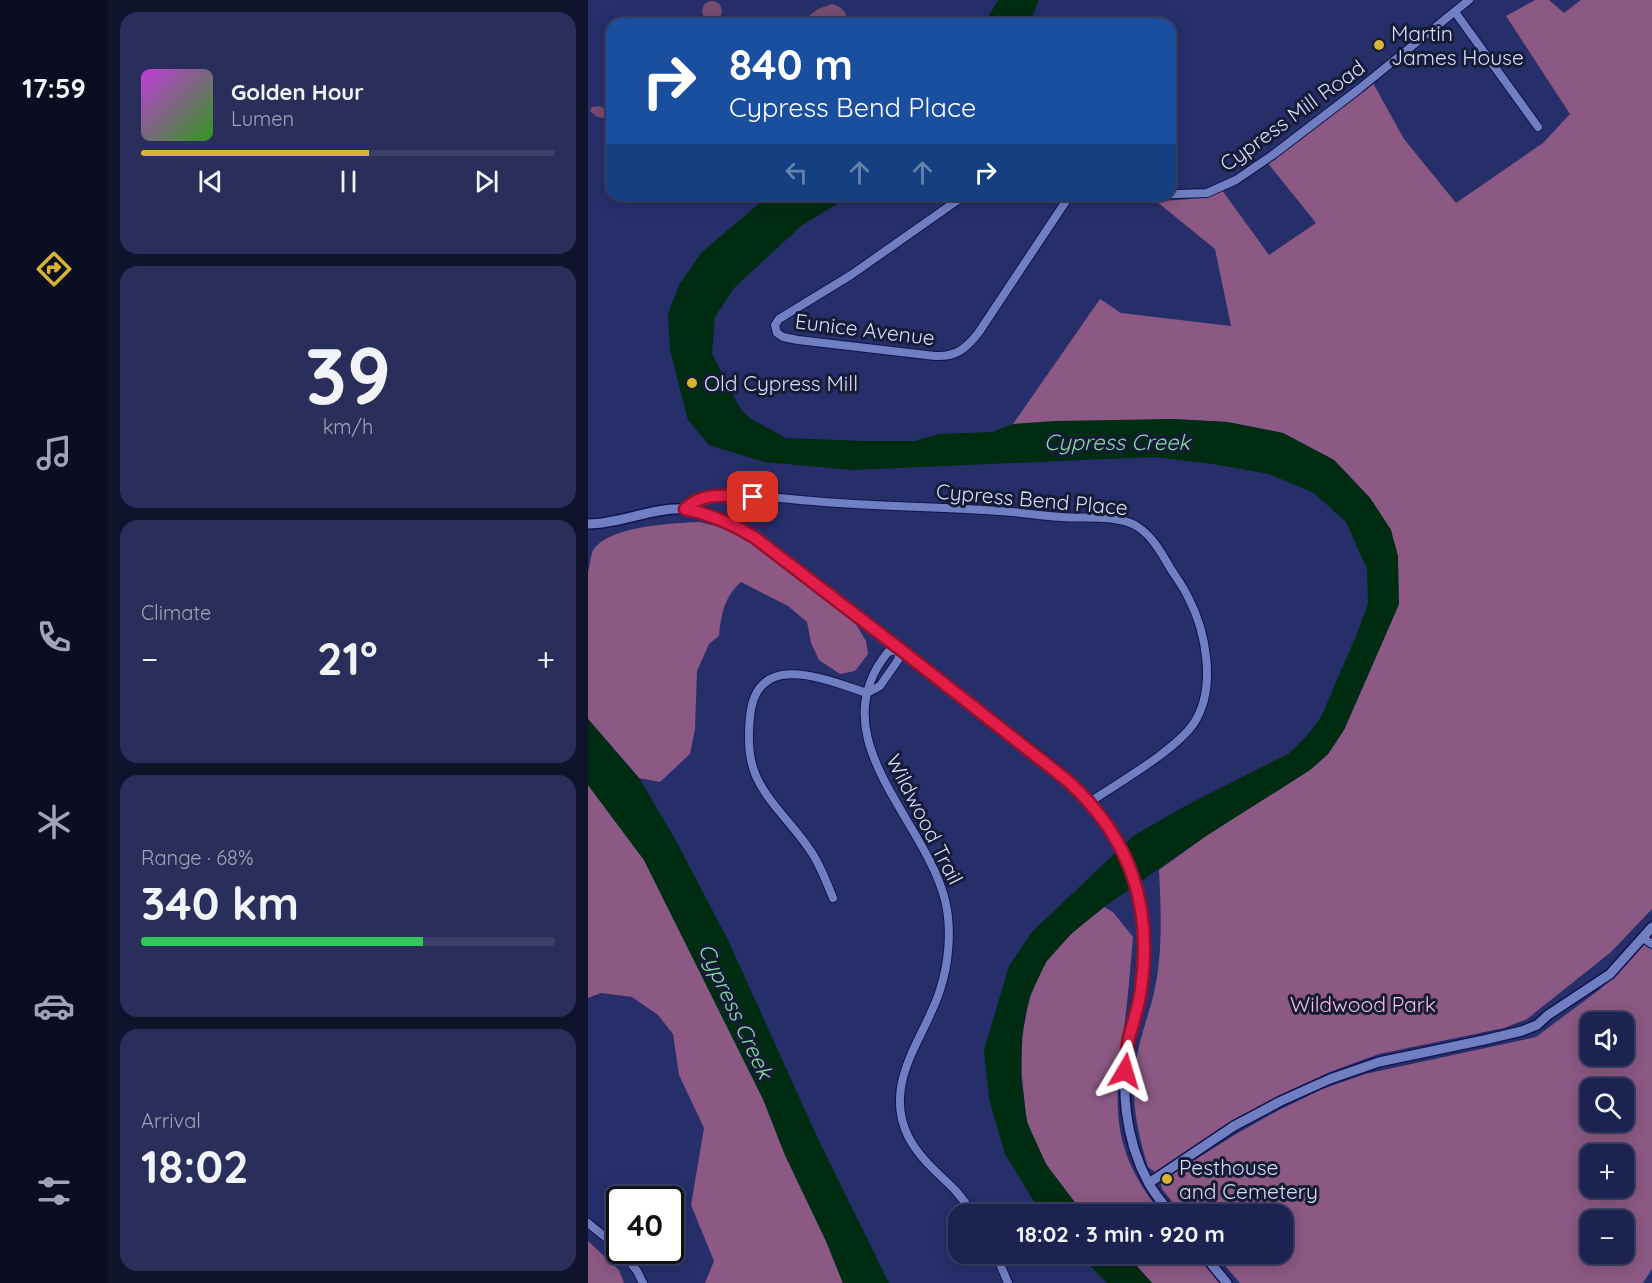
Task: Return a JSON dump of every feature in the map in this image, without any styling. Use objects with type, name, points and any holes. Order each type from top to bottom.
[{"type":"street","name":"Cypress Mill Road","points":[[1176,194],[1207,193],[1236,180],[1282,148],[1469,0]]},
{"type":"street","points":[[1455,12],[1538,127]]},
{"type":"street","name":"Eunice Avenue","points":[[956,201],[850,275],[779,319],[775,325],[777,333],[783,337],[798,340],[935,356],[957,354],[969,345],[979,332],[1066,201]]},
{"type":"street","name":"Cypress Bend Place","points":[[685,509],[698,498],[736,496],[842,504],[1002,511],[1109,520],[1138,527],[1159,549],[1188,597],[1197,618],[1208,662],[1207,685],[1202,707],[1195,722],[1185,734],[1145,765],[1090,802]]},
{"type":"street","points":[[588,524],[685,509],[712,515],[734,524],[900,649],[1060,774],[1090,802],[1118,842],[1131,869],[1141,909],[1145,937],[1141,990],[1129,1041],[1125,1092],[1133,1148],[1149,1183],[1164,1204]]},
{"type":"street","points":[[833,898],[812,853],[765,794],[755,774],[749,751],[751,705],[766,680],[781,675],[796,674],[818,678],[867,693],[880,686],[898,660],[900,649]]},
{"type":"street","name":"Wildwood Trail","points":[[900,649],[888,652],[871,677],[867,693],[867,738],[876,768],[936,874],[945,901],[948,925],[948,958],[941,989],[907,1062],[900,1085],[901,1109],[907,1134],[924,1161],[966,1204]]},
{"type":"street","points":[[1149,1183],[1234,1126],[1330,1079],[1379,1062],[1474,1043],[1537,1025],[1548,1015],[1610,974],[1652,927]]},
{"type":"street","points":[[1643,938],[1652,945]]},
{"type":"street","points":[[588,1223],[606,1238]]},
{"type":"street","points":[[631,1264],[643,1283]]},
{"type":"street","points":[[1000,1264],[1008,1283]]},
{"type":"street","points":[[1211,1264],[1227,1283]]},
{"type":"shaded area","points":[[708,1],[716,1],[722,7],[722,15],[719,18],[705,18],[702,15],[702,7]]},
{"type":"shaded area","points":[[832,4],[844,11],[846,18],[806,18],[818,9]]},
{"type":"shaded area","points":[[600,106],[606,110],[604,118],[597,117],[590,111],[592,107]]},
{"type":"green space","name":"Wildwood Park","points":[[1535,0],[1549,0],[1564,13],[1581,0],[1652,0],[1652,909],[1611,952],[1527,1019],[1504,1028],[1379,1054],[1330,1072],[1277,1097],[1218,1130],[1155,1172],[1148,1167],[1141,1140],[1135,1112],[1134,1083],[1137,1055],[1154,993],[1159,963],[1161,916],[1159,870],[1206,836],[1310,770],[1328,754],[1344,730],[1399,604],[1391,530],[1370,498],[1334,460],[1283,433],[1227,422],[1173,419],[1013,424],[1100,299],[1121,313],[1231,326],[1215,249],[1156,201],[1198,198],[1222,190],[1269,255],[1316,223],[1267,162],[1373,83],[1404,139],[1456,203],[1543,143],[1570,114],[1506,16]]},
{"type":"green space","points":[[700,522],[731,530],[761,548],[854,621],[866,641],[868,654],[855,671],[840,674],[819,660],[811,643],[807,622],[788,606],[741,582],[727,600],[722,614],[719,636],[709,644],[697,671],[695,729],[690,754],[660,782],[639,778],[588,719],[588,572],[591,555],[599,544],[624,532],[657,525]]},
{"type":"green space","points":[[588,785],[644,860],[763,1099],[785,1155],[826,1241],[843,1283],[705,1283],[714,1261],[691,1205],[704,1128],[679,1075],[673,1034],[658,1015],[632,997],[601,993],[588,998]]},
{"type":"green space","points":[[1104,907],[1113,912],[1133,937],[1120,1061],[1118,1108],[1125,1151],[1146,1193],[1154,1204],[1077,1204],[1052,1173],[1038,1149],[1028,1124],[1022,1079],[1022,1045],[1027,1011],[1037,979],[1045,964],[1056,949]]},
{"type":"green space","points":[[1652,935],[1652,1269],[1643,1283],[1240,1283],[1224,1264],[1293,1264],[1293,1204],[1174,1204],[1162,1189],[1163,1180],[1236,1134],[1322,1089],[1365,1074],[1536,1037],[1599,990],[1625,966]]},
{"type":"green space","points":[[588,1241],[606,1258],[606,1264],[613,1264],[619,1270],[624,1283],[588,1283]]},
{"type":"green space","points":[[1135,1264],[1205,1264],[1222,1283],[1152,1283]]},
{"type":"water","points":[[998,0],[1039,0],[1032,18],[988,18]]},
{"type":"water","name":"Cypress Creek","points":[[762,201],[841,201],[801,226],[734,288],[715,317],[712,354],[741,410],[751,419],[786,438],[863,441],[915,441],[939,434],[992,432],[1013,424],[1054,421],[1173,419],[1227,422],[1283,433],[1334,460],[1370,498],[1391,530],[1398,556],[1399,604],[1344,730],[1328,754],[1310,770],[1206,836],[1104,907],[1072,933],[1046,962],[1029,998],[1022,1036],[1021,1077],[1027,1122],[1046,1164],[1076,1204],[1036,1204],[1033,1200],[1005,1154],[989,1099],[984,1050],[1009,966],[1032,932],[1133,836],[1187,805],[1288,754],[1306,737],[1321,717],[1368,604],[1367,569],[1346,522],[1314,493],[1269,474],[1153,457],[852,470],[764,462],[709,445],[688,420],[670,350],[668,314],[679,285],[702,252]]},
{"type":"water","name":"Cypress Creek","points":[[588,719],[639,778],[674,837],[728,940],[819,1141],[889,1283],[843,1283],[826,1241],[785,1155],[763,1099],[644,860],[588,785]]},
{"type":"water","points":[[1089,1264],[1135,1264],[1152,1283],[1107,1283]]},
{"type":"place","name":"Martin James House","points":[[1379,45]]},
{"type":"place","name":"Old Cypress Mill","points":[[692,383]]},
{"type":"place","name":"Pesthouse and Cemetery","points":[[1167,1179]]},
{"type":"route","points":[[753,497],[698,498],[685,509],[712,515],[734,524],[754,537],[900,649],[1068,781],[1090,802],[1118,842],[1131,869],[1144,923],[1145,937],[1141,990],[1129,1041],[1125,1071]]}]
